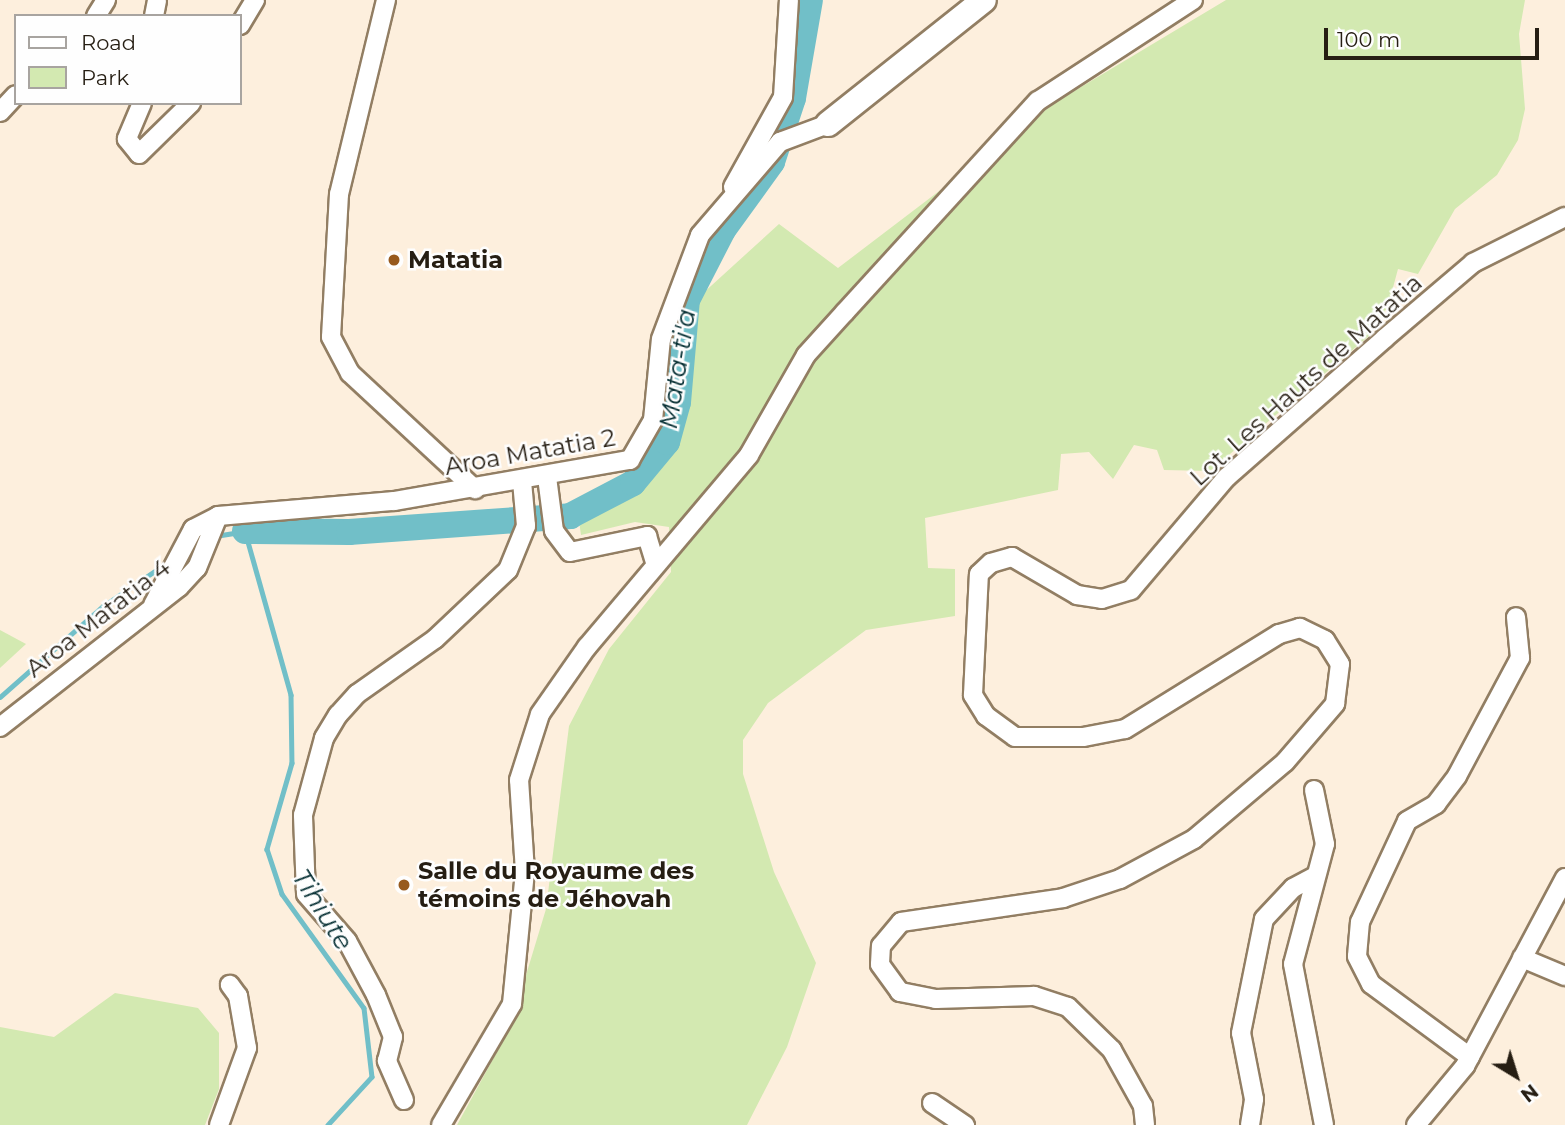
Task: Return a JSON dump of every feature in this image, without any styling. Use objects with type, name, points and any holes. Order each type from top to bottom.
[{"type":"main road","points":[[828,124],[984,0]]},
{"type":"street","points":[[242,22],[255,0]]},
{"type":"street","points":[[386,0],[339,194],[331,337],[350,373],[475,489]]},
{"type":"street","points":[[715,220],[783,97],[789,0]]},
{"type":"street","points":[[440,1125],[512,1004],[525,872],[519,780],[540,714],[656,565],[749,455],[806,355],[1038,101],[1193,0]]},
{"type":"street","points":[[0,112],[14,97]]},
{"type":"street","points":[[141,105],[127,139],[139,154],[189,105]]},
{"type":"street","name":"Aroa Matatia 2","points":[[218,516],[475,489],[522,489],[547,477],[617,466],[636,453],[653,420],[661,339],[673,300],[700,236],[772,150],[804,131],[828,124]]},
{"type":"street","name":"Lot. Les Hauts de Matatia","points":[[1145,1125],[1143,1106],[1112,1050],[1068,1007],[1053,998],[1019,994],[936,999],[900,992],[880,964],[881,946],[901,922],[1063,898],[1120,879],[1194,839],[1238,807],[1335,704],[1340,664],[1321,636],[1293,630],[1125,729],[1083,737],[1015,737],[986,716],[973,695],[979,574],[991,562],[1012,557],[1077,595],[1102,599],[1131,590],[1227,477],[1385,338],[1473,263],[1565,217]]},
{"type":"street","points":[[547,477],[554,531],[575,553],[647,536],[656,565]]},
{"type":"street","points":[[404,1100],[390,1071],[393,1037],[376,995],[347,942],[306,894],[301,848],[307,793],[324,738],[357,694],[435,639],[508,570],[526,526],[522,489]]},
{"type":"street","points":[[153,604],[193,529],[218,516]]},
{"type":"street","name":"Aroa Matatia 4","points":[[0,727],[193,574],[218,516]]},
{"type":"street","points":[[1470,1057],[1371,984],[1360,971],[1360,922],[1407,821],[1437,804],[1457,776],[1515,669],[1523,643],[1517,617]]},
{"type":"street","points":[[1314,790],[1325,844],[1314,877],[1293,964],[1324,1125]]},
{"type":"street","points":[[1250,1125],[1254,1100],[1241,1033],[1256,951],[1270,908],[1314,877]]},
{"type":"street","points":[[1416,1125],[1470,1057],[1565,878]]},
{"type":"street","points":[[1522,958],[1565,976]]},
{"type":"street","points":[[219,1125],[247,1048],[238,996],[230,985]]},
{"type":"street","points":[[932,1103],[965,1125]]},
{"type":"green space","points":[[1226,0],[1525,0],[1519,34],[1525,109],[1518,140],[1497,175],[1455,209],[1418,274],[1398,269],[1388,306],[1369,336],[1210,471],[1164,470],[1157,450],[1134,445],[1113,479],[1089,452],[1061,454],[1058,490],[925,518],[928,568],[955,569],[955,616],[866,630],[768,703],[743,740],[743,774],[774,872],[816,963],[787,1047],[747,1125],[457,1125],[510,1028],[546,909],[569,726],[609,649],[671,572],[669,527],[635,522],[581,535],[576,500],[638,468],[649,454],[666,413],[678,316],[779,224],[838,268],[1056,102]]},
{"type":"green space","points":[[0,630],[26,644],[0,668]]},
{"type":"green space","points":[[115,993],[198,1008],[219,1033],[219,1089],[205,1125],[0,1125],[0,1027],[54,1037]]},
{"type":"waterway","name":"Mata-ti'a","points":[[245,531],[349,532],[570,516],[633,483],[667,442],[678,402],[687,300],[723,230],[772,162],[793,98],[810,0]]},
{"type":"waterway","name":"Tihiute","points":[[215,536],[245,531],[291,695],[292,763],[267,849],[282,894],[364,1008],[372,1077],[328,1125]]},
{"type":"waterway","name":"Matatia","points":[[0,697],[103,606],[168,562]]},
{"type":"place","name":"Matatia","points":[[394,260]]},
{"type":"place","name":"Salle du Royaume des témoins de Jéhovah","points":[[404,885]]}]
